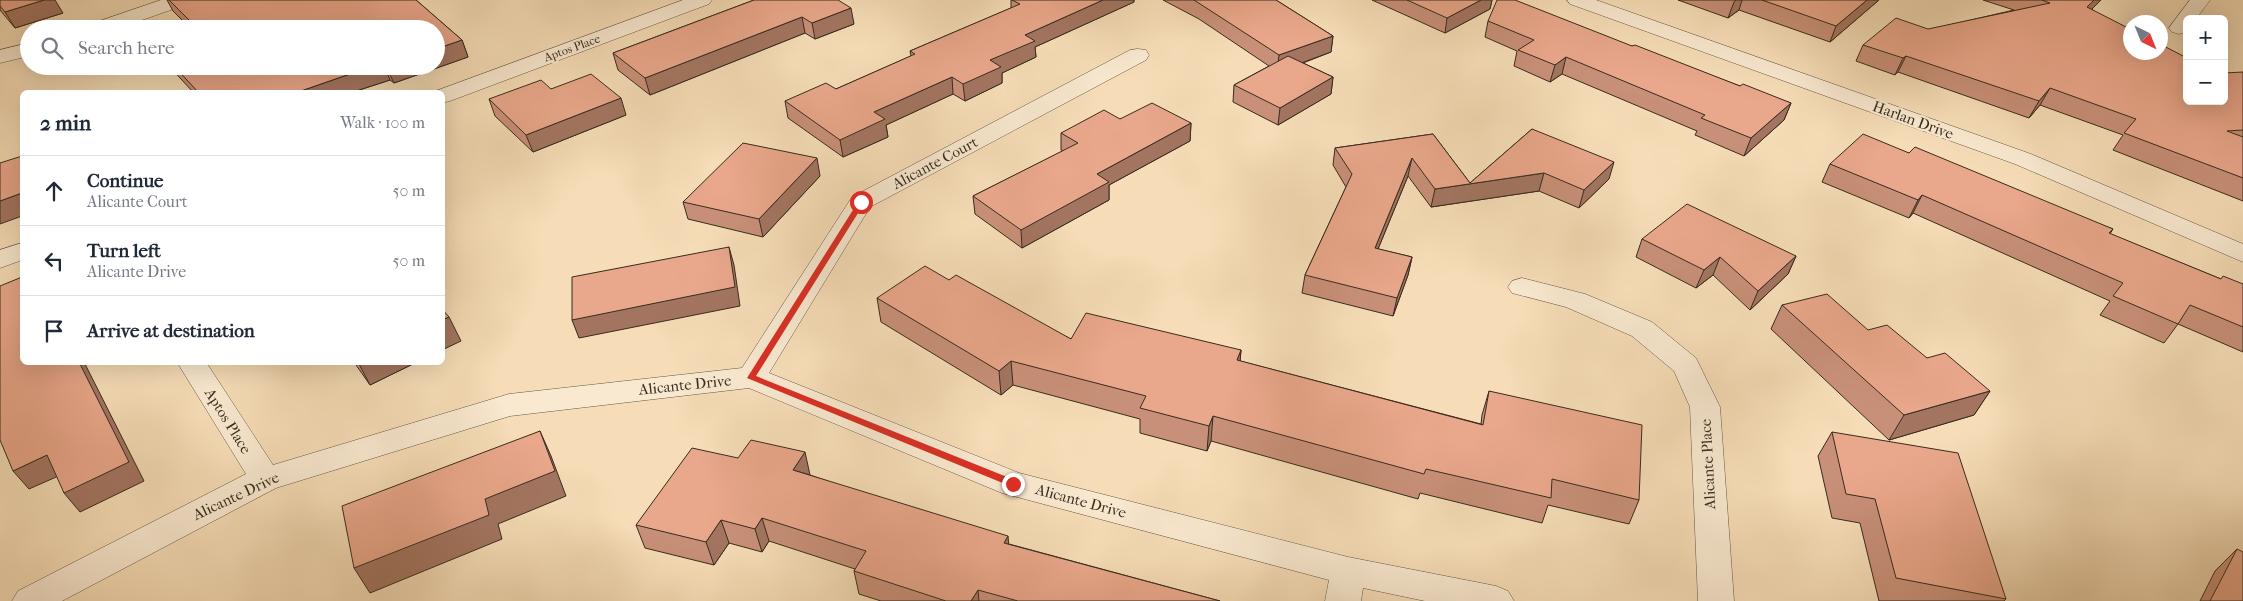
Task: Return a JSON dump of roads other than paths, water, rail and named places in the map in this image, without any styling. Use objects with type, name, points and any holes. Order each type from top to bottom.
[{"type":"street","points":[[122,20],[181,0]]},
{"type":"street","name":"Aptos Place","points":[[445,95],[702,0]]},
{"type":"street","name":"Harlan Drive","points":[[1577,0],[2023,159],[2243,254]]},
{"type":"street","points":[[2179,28],[2200,0]]},
{"type":"street","points":[[0,56],[20,51]]},
{"type":"street","name":"Alicante Court","points":[[751,378],[861,202],[1138,55]]},
{"type":"street","points":[[0,260],[20,252]]},
{"type":"street","name":"Alicante Place","points":[[1522,287],[1575,300],[1642,329],[1686,365],[1705,407],[1716,601]]},
{"type":"street","name":"Aptos Place","points":[[194,365],[265,479]]},
{"type":"street","name":"Alicante Drive","points":[[30,601],[265,479],[509,405],[751,378],[1013,484],[1345,586],[1496,601]]}]
